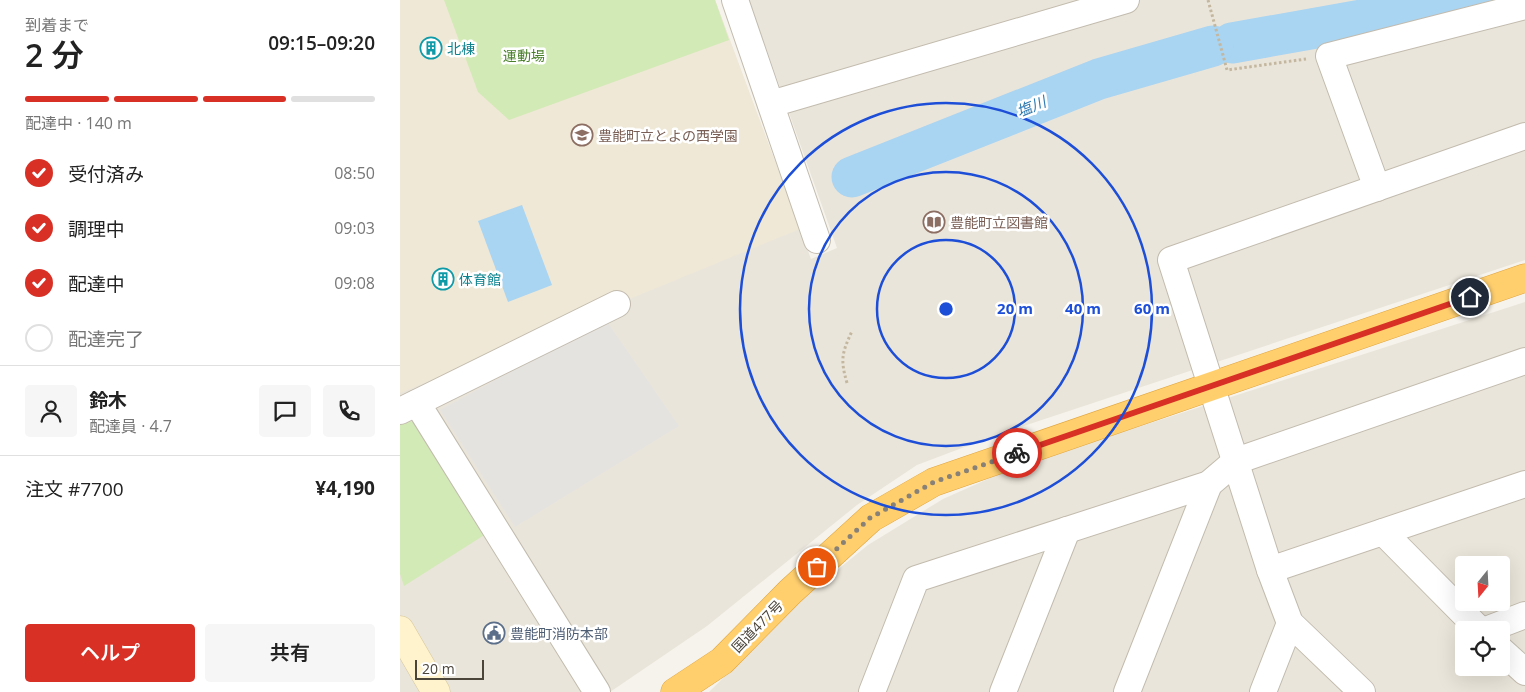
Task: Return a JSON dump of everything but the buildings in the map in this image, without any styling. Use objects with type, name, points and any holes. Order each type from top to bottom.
[{"type":"highway","name":"国道477号","points":[[675,692],[722,661],[790,592],[870,518],[926,486],[1525,278]]},
{"type":"main road","points":[[400,630],[436,692]]},
{"type":"street","points":[[735,0],[817,240]]},
{"type":"street","points":[[771,104],[1126,0]]},
{"type":"street","points":[[1377,188],[1329,56],[1525,6]]},
{"type":"street","points":[[1362,692],[1290,623],[1270,570],[1171,260],[1525,136]]},
{"type":"street","points":[[597,692],[408,407],[617,304]]},
{"type":"street","points":[[872,692],[916,579],[1209,484],[1236,461],[1525,361]]},
{"type":"street","points":[[1128,692],[1209,484]]},
{"type":"street","points":[[1270,570],[1525,484]]},
{"type":"street","points":[[1003,692],[1067,530]]},
{"type":"street","points":[[1383,532],[1471,621]]},
{"type":"street","points":[[1509,621],[1525,615]]},
{"type":"street","points":[[1263,692],[1290,623]]},
{"type":"street","points":[[1510,658],[1525,672]]},
{"type":"path","points":[[1208,0],[1228,70],[1329,56]]},
{"type":"path","points":[[847,383],[841,362],[843,350],[852,331]]},
{"type":"shaded area","points":[[400,0],[715,0],[811,259],[837,248],[749,0],[1525,0],[1525,260],[999,434],[917,465],[857,505],[707,626],[610,692],[400,692]]},
{"type":"shaded area","name":"豊能町立とよの西学園","points":[[400,0],[715,0],[800,229],[400,393]]},
{"type":"shaded area","points":[[1525,302],[1525,692],[709,692],[810,592],[868,545],[943,499],[1006,471]]},
{"type":"shaded area","points":[[606,320],[679,426],[515,527],[440,410]]},
{"type":"green space","name":"運動場","points":[[444,0],[715,0],[729,40],[509,120],[478,92]]},
{"type":"green space","points":[[410,421],[425,427],[489,532],[404,586],[400,574],[400,425]]},
{"type":"water","points":[[522,205],[552,285],[508,302],[478,221]]},
{"type":"waterway","name":"塩川","points":[[1232,43],[1474,0]]},
{"type":"waterway","name":"塩川","points":[[852,177],[1099,79],[1213,46]]},
{"type":"way so far","points":[[817,567],[870,518],[934,482],[1017,453]]},
{"type":"place","name":"北棟","points":[[431,48]]},
{"type":"place","name":"豊能町立とよの西学園","points":[[582,135]]},
{"type":"place","name":"豊能町立図書館","points":[[934,222]]},
{"type":"place","name":"体育館","points":[[443,279]]},
{"type":"place","name":"豊能町消防本部","points":[[494,633]]},
{"type":"route","points":[[1017,453],[1470,297]]}]
